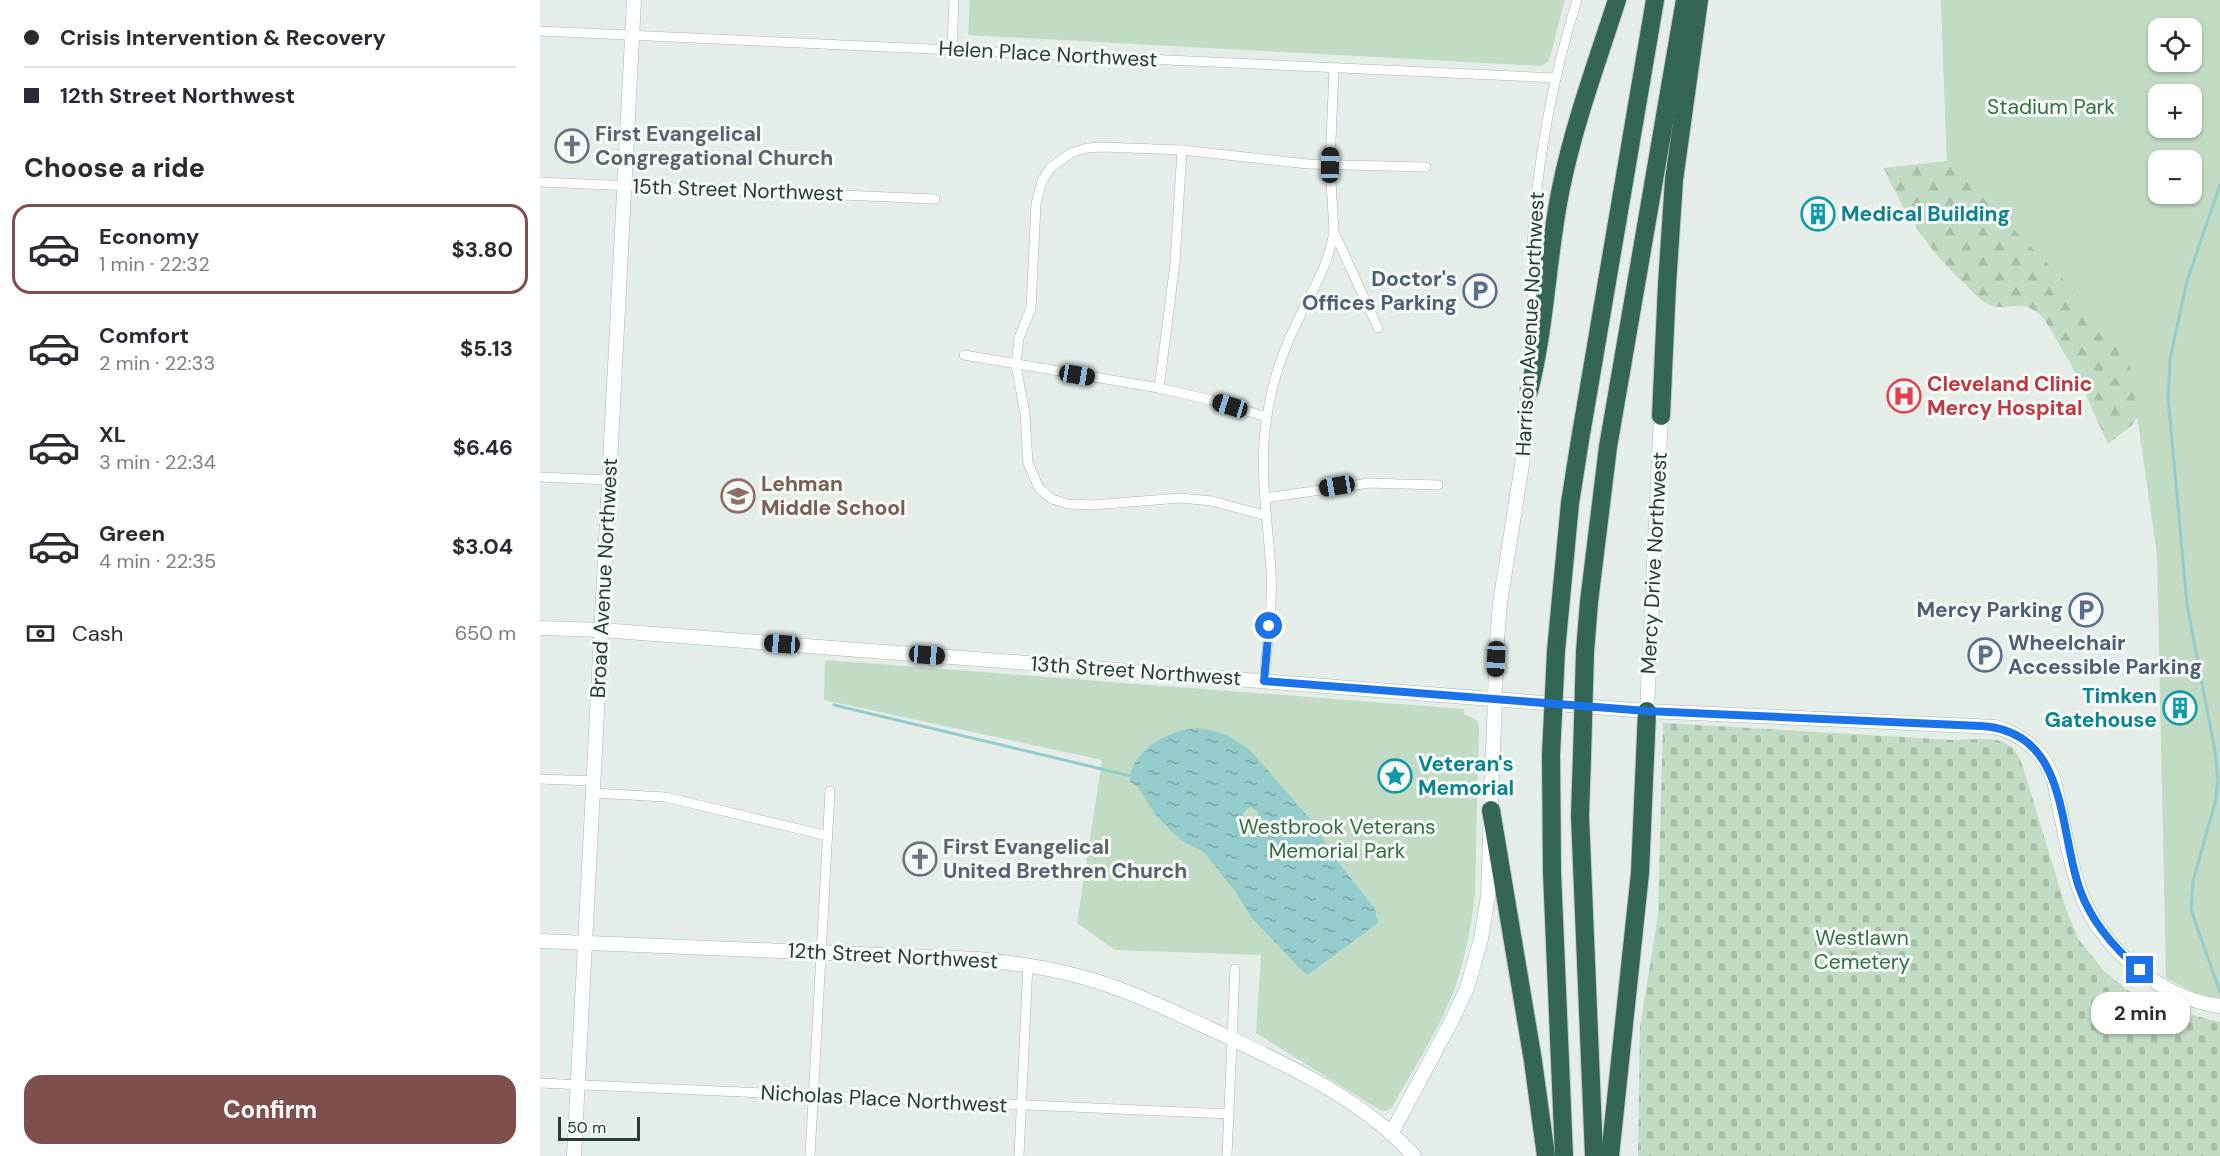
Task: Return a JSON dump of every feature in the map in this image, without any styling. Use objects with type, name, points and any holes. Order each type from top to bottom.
[{"type":"highway","points":[[1529,391],[1538,357],[1552,236],[1568,156],[1617,0]]},
{"type":"highway","points":[[1564,1156],[1552,872],[1551,755],[1556,651],[1570,503],[1578,450],[1655,0]]},
{"type":"highway","points":[[1594,1156],[1581,851],[1582,756],[1591,582],[1608,447],[1684,0]]},
{"type":"highway","points":[[1661,416],[1674,180],[1699,0]]},
{"type":"highway","points":[[1610,1156],[1640,873],[1647,711]]},
{"type":"highway","points":[[1491,810],[1533,1060],[1546,1156]]},
{"type":"main road","name":"Broad Avenue Northwest","points":[[574,1156],[634,0]]},
{"type":"main road","name":"Harrison Avenue Northwest","points":[[1391,1134],[1452,1020],[1475,963],[1488,896],[1500,603],[1522,465],[1529,391]]},
{"type":"main road","name":"Mercy Drive Northwest","points":[[1647,711],[1661,416]]},
{"type":"main road","name":"13th Street Northwest","points":[[540,628],[602,630],[1647,711],[1988,726],[2018,736],[2040,755],[2052,774],[2079,889],[2102,931],[2118,950],[2147,975],[2180,994],[2214,1005]]},
{"type":"main road","name":"12th Street Northwest","points":[[540,941],[978,959],[1028,964],[1078,976],[1126,991],[1302,1074],[1348,1101],[1391,1134],[1414,1156]]},
{"type":"street","points":[[952,50],[954,0]]},
{"type":"street","name":"Harrison Avenue Northwest","points":[[1529,391],[1534,314],[1532,262],[1541,156],[1556,78],[1577,0]]},
{"type":"street","name":"Helen Place Northwest","points":[[540,31],[1556,78]]},
{"type":"street","points":[[1264,681],[1271,582],[1263,447],[1266,417],[1281,361],[1324,270],[1331,250],[1334,232],[1330,165],[1334,68]]},
{"type":"street","points":[[1267,516],[1212,501],[1180,498],[1078,505],[1052,499],[1039,488],[1030,471],[1025,414],[1016,365],[1019,338],[1031,308],[1036,204],[1042,181],[1051,167],[1071,153],[1087,148],[1182,150],[1330,165],[1426,167]]},
{"type":"street","points":[[1159,388],[1175,263],[1182,150]]},
{"type":"street","name":"15th Street Northwest","points":[[540,182],[935,199]]},
{"type":"street","points":[[1334,232],[1378,328]]},
{"type":"street","points":[[964,355],[1159,388],[1211,400],[1266,417]]},
{"type":"street","points":[[540,477],[608,480]]},
{"type":"street","points":[[1265,498],[1369,483],[1438,485]]},
{"type":"street","points":[[540,779],[665,798],[828,836]]},
{"type":"street","points":[[810,1156],[830,791]]},
{"type":"street","points":[[1019,1156],[1028,964]]},
{"type":"street","points":[[1227,1156],[1236,969]]},
{"type":"street","name":"Nicholas Place Northwest","points":[[540,1083],[1229,1114]]},
{"type":"green space","points":[[970,0],[1565,0],[1549,61],[1542,66],[968,35]]},
{"type":"green space","points":[[1941,0],[2098,253],[2148,401],[2132,425],[2108,444],[2077,375],[2045,320],[2030,308],[1997,307],[1976,296],[1940,258],[1918,230],[1884,168],[1947,161]]},
{"type":"green space","name":"Stadium Park","points":[[1941,0],[2220,0],[2220,998],[2204,997],[2166,978],[2157,555],[2127,345],[1947,161]]},
{"type":"green space","name":"Westbrook Veterans Memorial Park","points":[[825,660],[1464,709],[1464,714],[1477,720],[1479,727],[1475,894],[1469,931],[1461,969],[1447,1008],[1392,1107],[1386,1111],[1380,1110],[1256,1033],[1261,955],[1115,950],[1077,923],[1102,760],[824,700]]},
{"type":"green space","name":"Westlawn Cemetery","points":[[1663,723],[1953,740],[1991,740],[2011,747],[2022,764],[2066,909],[2079,940],[2103,970],[2131,993],[2165,1008],[2220,1022],[2220,1156],[1638,1156],[1640,1027],[1658,915]]},
{"type":"water","points":[[1195,728],[1227,735],[1249,749],[1312,821],[1338,862],[1376,910],[1379,922],[1309,974],[1304,973],[1252,918],[1237,894],[1204,852],[1184,842],[1171,831],[1155,814],[1137,786],[1130,782],[1132,768],[1150,746],[1177,732]],"holes":[[[1251,807],[1258,812],[1259,821],[1256,828],[1248,831],[1241,825],[1243,814]]]},
{"type":"waterway","points":[[2220,185],[2187,281],[2170,359],[2168,397],[2187,605],[2215,751],[2218,780],[2215,803],[2193,881],[2191,910],[2220,992]]},
{"type":"waterway","points":[[834,705],[1131,776]]},
{"type":"place","name":"First Evangelical Congregational Church","points":[[572,146]]},
{"type":"place","name":"Medical Building","points":[[1818,214]]},
{"type":"place","name":"Doctor's Offices Parking","points":[[1480,291]]},
{"type":"place","name":"Cleveland Clinic Mercy Hospital","points":[[1904,396]]},
{"type":"place","name":"Lehman Middle School","points":[[738,496]]},
{"type":"place","name":"Mercy Parking","points":[[2086,610]]},
{"type":"place","name":"Wheelchair Accessible Parking","points":[[1985,655]]},
{"type":"place","name":"Timken Gatehouse","points":[[2180,708]]},
{"type":"place","name":"Veteran's Memorial","points":[[1395,776]]},
{"type":"place","name":"First Evangelical United Brethren Church","points":[[920,859]]},
{"type":"route","points":[[1269,626],[1264,681],[1647,711],[1908,722],[1995,727],[2006,730],[2033,747],[2049,768],[2083,899],[2106,937],[2140,970]]}]
